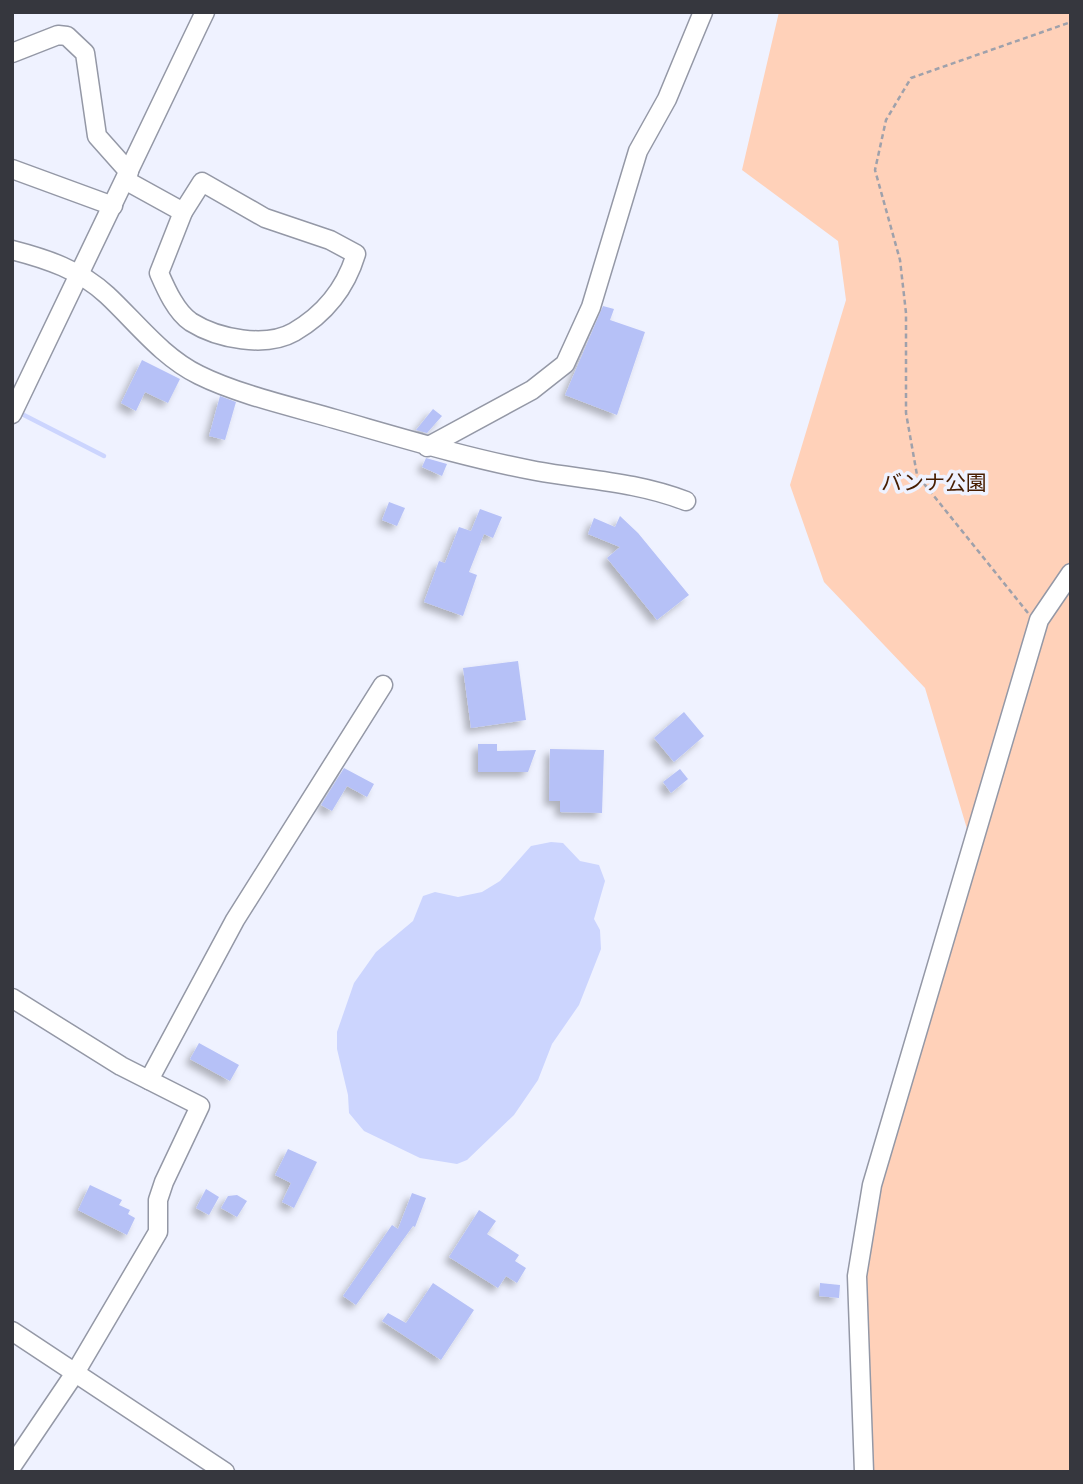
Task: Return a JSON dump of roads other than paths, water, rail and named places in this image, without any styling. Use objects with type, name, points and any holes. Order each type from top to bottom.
[{"type":"street","points":[[12,414],[205,12]]},
{"type":"street","points":[[427,447],[532,390],[565,364],[591,307],[638,151],[667,99],[703,12]]},
{"type":"street","points":[[12,53],[58,35],[67,36],[85,53],[97,136],[127,176],[183,212]]},
{"type":"street","points":[[12,169],[113,206]]},
{"type":"street","points":[[202,182],[265,218],[330,240],[356,254],[348,279],[331,303],[293,333],[258,341],[222,334],[190,321],[166,292],[159,273],[183,212],[202,182]]},
{"type":"street","points":[[12,250],[57,262],[105,293],[147,338],[198,375],[292,407],[427,447],[538,471],[611,480],[660,491],[686,501]]},
{"type":"street","points":[[864,1472],[857,1276],[872,1185],[1038,625],[1071,573]]},
{"type":"street","points":[[149,1080],[235,920],[383,685]]},
{"type":"street","points":[[12,998],[149,1080],[200,1106],[164,1182],[158,1200],[158,1232],[75,1373],[12,1466]]},
{"type":"street","points":[[12,1331],[225,1472]]},
{"type":"water","points":[[551,842],[563,843],[580,861],[599,865],[605,881],[594,919],[600,930],[601,949],[579,1005],[552,1044],[538,1080],[514,1115],[467,1160],[457,1164],[420,1158],[364,1131],[349,1113],[348,1095],[337,1049],[337,1032],[354,983],[376,952],[413,921],[423,896],[435,892],[458,897],[482,892],[500,881],[531,846]]},
{"type":"waterway","points":[[18,412],[104,456]]},
{"type":"park label","name":"バンナ公園","points":[[934,482]]}]
